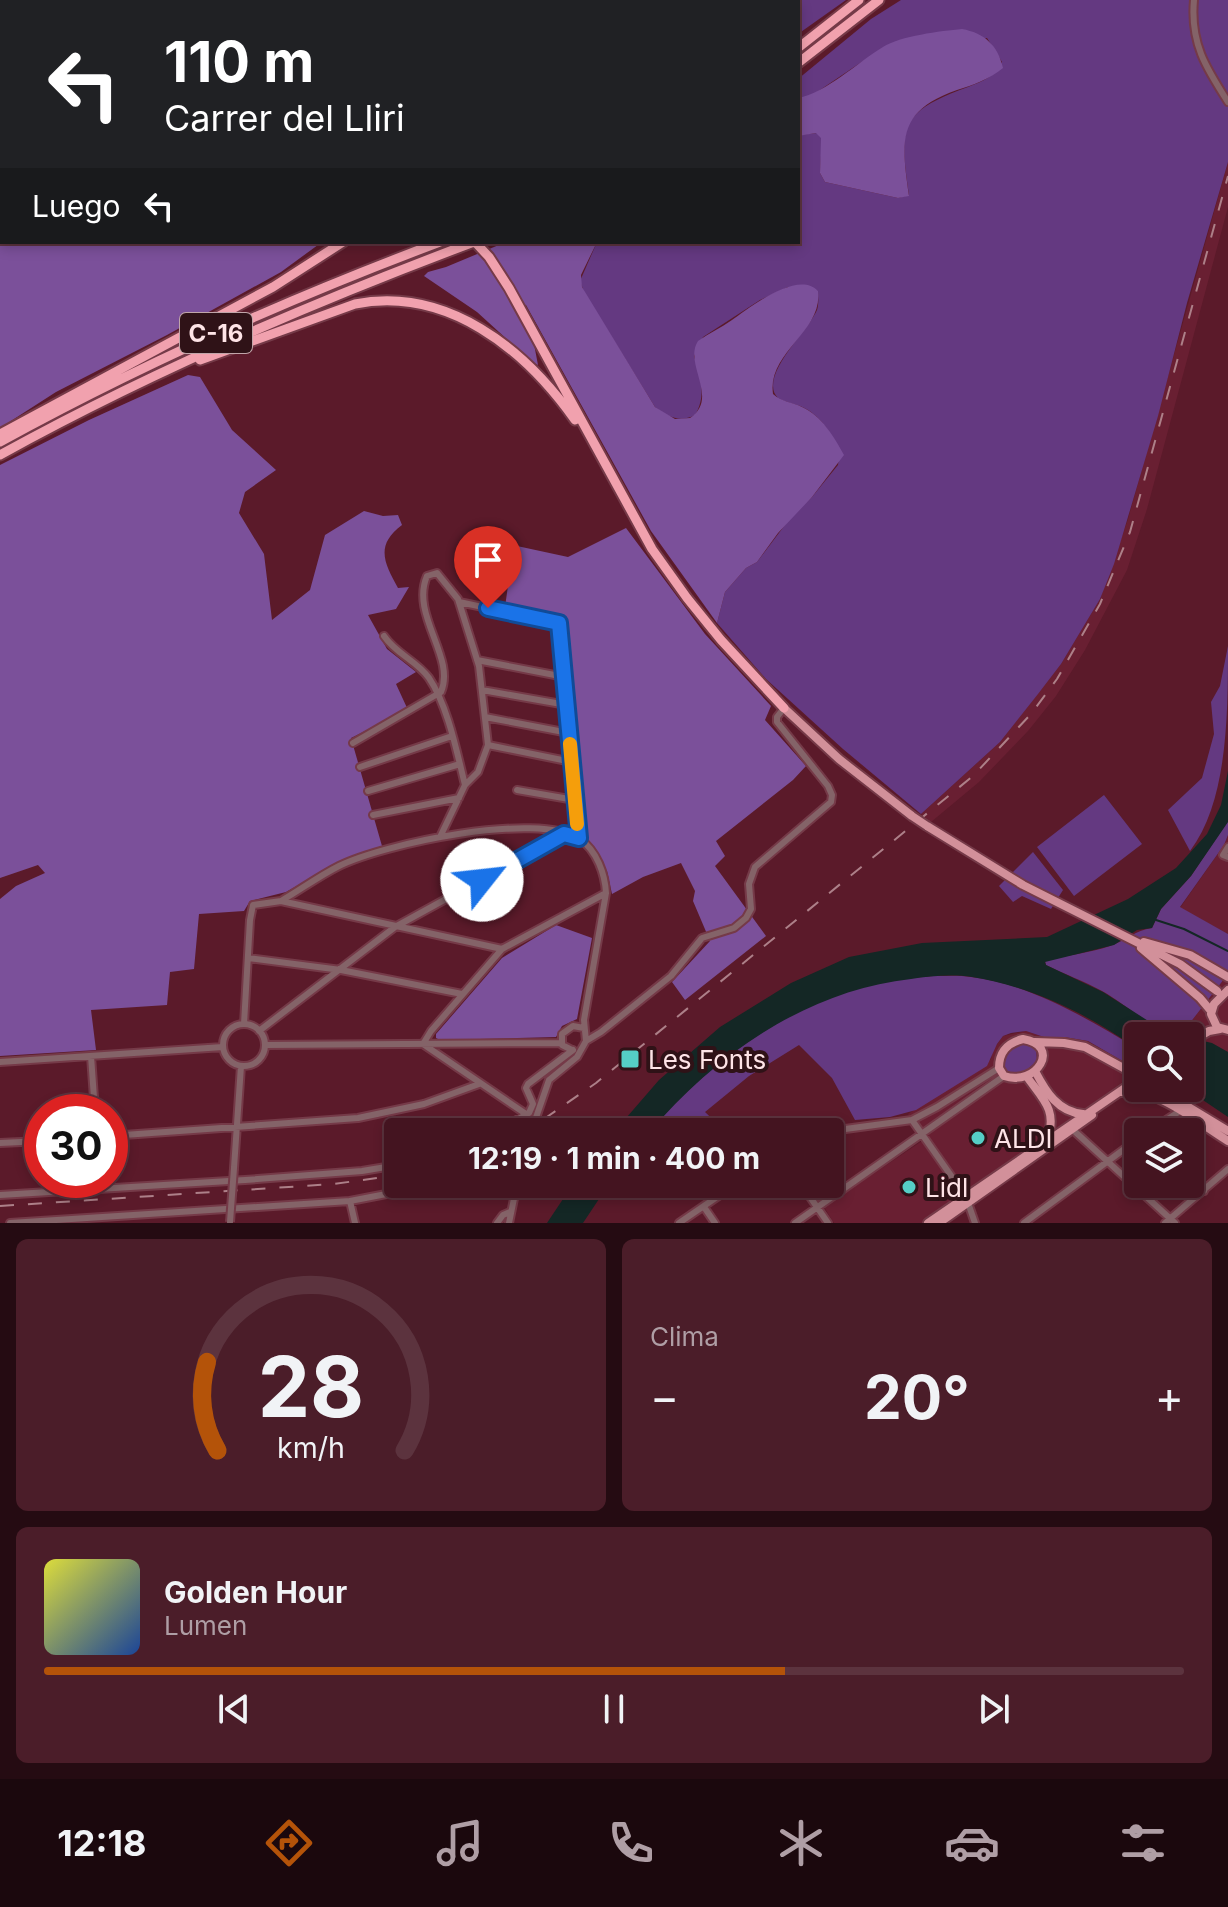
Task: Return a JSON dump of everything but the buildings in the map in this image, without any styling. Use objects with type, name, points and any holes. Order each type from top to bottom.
[{"type":"highway","points":[[800,46],[859,0]]},
{"type":"highway","points":[[800,61],[879,0]]},
{"type":"highway","points":[[0,434],[273,287],[340,244]]},
{"type":"highway","name":"C-16","points":[[0,442],[114,381],[220,331],[435,244]]},
{"type":"highway","name":"C-16","points":[[0,455],[148,378],[299,309],[469,244]]},
{"type":"highway","points":[[476,244],[497,269],[628,508],[670,575],[721,640],[784,708]]},
{"type":"highway","points":[[148,378],[345,307],[371,301],[411,302],[449,312],[508,347],[547,383],[590,440]]},
{"type":"main road","points":[[784,708],[839,759],[927,826],[999,872],[1189,969],[1217,991]]},
{"type":"main road","points":[[1156,951],[1190,955],[1228,977]]},
{"type":"main road","points":[[1156,951],[1225,1031],[1204,1037]]},
{"type":"main road","points":[[1204,1024],[1217,1000],[1228,990]]},
{"type":"main road","points":[[1059,1043],[1042,1057],[1031,1074],[1012,1078],[1002,1072],[1002,1052],[1010,1043],[1023,1039],[1035,1042],[1059,1043],[1085,1047],[1124,1071]]},
{"type":"main road","points":[[1035,1042],[1041,1049],[1042,1057]]},
{"type":"main road","points":[[1031,1074],[1060,1107],[1069,1112],[1088,1112]]},
{"type":"main road","points":[[1031,1074],[1051,1113],[1053,1123],[1047,1139]]},
{"type":"main road","points":[[939,1223],[1047,1139],[1124,1089]]},
{"type":"main road","points":[[928,1223],[1072,1129],[1114,1096],[1143,1092],[1228,1136]]},
{"type":"main road","points":[[1180,1102],[1228,1136]]},
{"type":"main road","points":[[1072,1129],[1088,1112]]},
{"type":"street","points":[[1194,0],[1201,58],[1228,102]]},
{"type":"street","points":[[353,743],[438,696],[443,688],[445,675],[425,611],[423,589],[427,576],[437,573],[459,602],[477,660],[488,745],[478,772],[465,785],[440,837]]},
{"type":"street","points":[[459,602],[559,623],[579,838],[605,877],[606,893],[584,1044],[577,1057],[549,1080],[536,1118]]},
{"type":"street","points":[[384,636],[399,653],[421,668],[438,696],[465,785]]},
{"type":"street","points":[[477,660],[565,677]]},
{"type":"street","points":[[482,690],[567,705]]},
{"type":"street","points":[[519,1118],[533,1104],[526,1088],[528,1084],[601,1032],[671,976],[702,938],[734,928],[746,918],[751,909],[749,884],[755,867],[832,799],[828,786],[777,722],[784,708]]},
{"type":"street","points":[[485,717],[569,733]]},
{"type":"street","points":[[360,767],[452,736]]},
{"type":"street","points":[[488,745],[572,762]]},
{"type":"street","points":[[368,791],[460,764]]},
{"type":"street","points":[[517,790],[575,800]]},
{"type":"street","points":[[373,815],[459,798]]},
{"type":"street","points":[[244,1024],[251,908],[281,901],[340,866],[378,852],[440,837],[522,828],[579,838]]},
{"type":"street","points":[[259,1031],[395,927],[564,834]]},
{"type":"street","points":[[1228,847],[1223,855],[1228,857]]},
{"type":"street","points":[[423,1044],[502,949],[606,893]]},
{"type":"street","points":[[281,901],[502,949]]},
{"type":"street","points":[[248,958],[341,970],[462,994]]},
{"type":"street","points":[[244,1024],[259,1031],[265,1045],[259,1060],[241,1066],[227,1058],[223,1047],[227,1032],[236,1025],[244,1024]]},
{"type":"street","points":[[573,1050],[564,1048],[562,1034],[576,1026],[584,1028]]},
{"type":"street","points":[[265,1045],[561,1043]]},
{"type":"street","points":[[423,1044],[526,1114]]},
{"type":"street","points":[[0,1062],[223,1047]]},
{"type":"street","points":[[91,1056],[94,1094]]},
{"type":"street","points":[[230,1223],[241,1066]]},
{"type":"street","points":[[844,1129],[912,1120],[1002,1072]]},
{"type":"street","points":[[795,1223],[1002,1072]]},
{"type":"street","points":[[128,1135],[345,1120],[424,1104],[479,1084]]},
{"type":"street","points":[[1169,1118],[1180,1111]]},
{"type":"street","points":[[912,1120],[967,1200],[975,1223]]},
{"type":"street","points":[[1072,1129],[1171,1222],[1197,1198]]},
{"type":"street","points":[[0,1143],[24,1142]]},
{"type":"street","points":[[1024,1223],[1124,1149]]},
{"type":"street","points":[[128,1186],[384,1167]]},
{"type":"street","points":[[1204,1191],[1228,1169]]},
{"type":"street","points":[[0,1195],[24,1193]]},
{"type":"street","points":[[10,1223],[102,1221],[350,1201],[384,1194]]},
{"type":"street","points":[[509,1223],[514,1198]]},
{"type":"street","points":[[679,1223],[717,1198]]},
{"type":"street","points":[[811,1198],[828,1223]]},
{"type":"street","points":[[350,1201],[355,1223]]},
{"type":"street","points":[[704,1207],[715,1223]]},
{"type":"street","points":[[497,1223],[510,1212]]},
{"type":"street","points":[[692,1215],[698,1223]]},
{"type":"shaded area","points":[[800,0],[846,0],[800,33]]},
{"type":"shaded area","points":[[901,0],[1228,0],[1228,162],[1114,564],[1100,599],[1061,664],[1038,694],[1000,742],[921,814],[766,679],[717,623],[725,592],[746,568],[757,562],[794,513],[812,497],[838,465],[834,442],[820,420],[804,408],[778,398],[773,389],[779,366],[817,310],[818,291],[788,287],[760,300],[703,337],[694,356],[701,386],[699,408],[695,415],[679,419],[655,407],[580,281],[596,244],[800,244],[800,135],[817,133],[822,138],[820,173],[825,182],[898,198],[909,195],[904,153],[909,124],[928,105],[992,75],[1002,62],[987,38],[863,61],[811,96],[800,98],[800,77],[871,19]]},
{"type":"shaded area","points":[[962,29],[977,34],[994,47],[1003,68],[981,81],[937,98],[913,118],[905,143],[909,196],[898,198],[825,182],[820,173],[821,138],[816,133],[800,136],[800,97],[831,84],[890,43]]},
{"type":"shaded area","points":[[1228,162],[1228,207],[1147,509],[1127,570],[1085,650],[1056,696],[1028,731],[979,782],[931,822],[921,814],[1000,742],[1061,664],[1100,599],[1128,519]]},
{"type":"shaded area","points":[[319,244],[281,272],[56,392],[0,428],[0,246]]},
{"type":"shaded area","points":[[501,244],[596,244],[581,275],[582,287],[655,407],[675,419],[690,418],[702,401],[695,360],[698,341],[786,287],[809,285],[818,291],[812,318],[778,366],[773,379],[773,394],[815,415],[832,434],[844,455],[757,562],[746,568],[725,592],[717,623],[651,531],[526,305],[519,304],[517,309],[534,344],[538,365],[477,312],[424,276]]},
{"type":"shaded area","points":[[188,375],[200,377],[232,430],[276,470],[245,492],[239,513],[264,554],[272,620],[310,590],[325,535],[364,511],[383,516],[398,515],[402,525],[388,540],[386,562],[398,588],[409,587],[396,609],[368,615],[387,649],[416,672],[396,684],[408,710],[351,738],[382,846],[336,864],[286,892],[250,901],[244,911],[199,914],[194,969],[170,972],[167,1005],[91,1010],[96,1050],[0,1056],[0,899],[16,886],[45,873],[38,865],[0,878],[0,465]]},
{"type":"shaded area","points":[[626,528],[705,634],[771,706],[765,720],[806,766],[793,780],[716,841],[725,856],[715,866],[766,936],[685,1000],[672,982],[710,941],[693,901],[695,891],[681,863],[643,877],[612,894],[607,871],[583,831],[564,621],[505,607],[511,564],[517,546],[568,557]]},
{"type":"shaded area","points":[[1228,646],[1226,727],[1219,782],[1203,831],[1190,851],[1168,810],[1202,778],[1214,734],[1211,702],[1220,686]]},
{"type":"shaded area","points":[[1104,795],[1142,844],[1074,896],[1037,847]]},
{"type":"shaded area","points":[[1228,821],[1224,845],[1180,907],[1228,934],[1228,974],[1191,1022],[1149,1022],[1102,991],[1046,965],[1045,961],[1110,946],[1152,928],[1161,909],[1191,876]]},
{"type":"shaded area","points":[[1228,835],[1228,934],[1180,908]]},
{"type":"shaded area","points":[[1033,852],[1063,890],[1051,909],[1022,896],[1013,902],[999,886]]},
{"type":"shaded area","points":[[556,925],[592,938],[577,1019],[562,1026],[556,1037],[436,1038],[436,1034],[502,958]]},
{"type":"shaded area","points":[[1228,974],[1228,1052],[1204,1042],[1204,1022],[1191,1022]]},
{"type":"shaded area","points":[[933,976],[962,976],[1014,987],[1056,1003],[1124,1041],[1124,1062],[1088,1041],[1044,1037],[1026,1031],[1011,1033],[1003,1036],[997,1044],[987,1066],[916,1110],[890,1117],[855,1120],[832,1078],[799,1045],[749,1076],[705,1112],[711,1118],[662,1118],[724,1060],[781,1021],[841,993],[880,983]]},
{"type":"shaded area","points":[[1026,1031],[1044,1037],[1088,1041],[1124,1063],[1124,1081],[924,1223],[834,1223],[824,1207],[837,1198],[844,1198],[844,1194],[922,1141],[908,1114],[991,1059],[1003,1036]]},
{"type":"shaded area","points":[[1026,1043],[1036,1048],[1037,1061],[1022,1074],[1009,1074],[1002,1065],[1005,1056],[1013,1047]]},
{"type":"water","points":[[1228,771],[1228,822],[1191,876],[1161,909],[1152,928],[1137,930],[1114,945],[1045,962],[1103,992],[1150,1022],[1124,1022],[1124,1040],[1080,1014],[1015,987],[964,976],[911,979],[836,997],[801,1012],[734,1052],[663,1118],[626,1118],[659,1080],[720,1027],[791,983],[849,957],[922,943],[1047,937],[1128,899],[1176,868],[1207,834],[1221,805]]},
{"type":"water","points":[[1204,1041],[1228,1052],[1228,1117],[1204,1101]]},
{"type":"water","points":[[564,1198],[600,1198],[583,1223],[547,1223]]},
{"type":"waterway","points":[[1156,920],[1184,929],[1228,951]]},
{"type":"railway","points":[[545,1118],[596,1083],[973,776],[1031,714],[1057,679],[1100,604],[1130,532],[1228,176]]},
{"type":"railway","points":[[0,1206],[334,1184],[384,1177]]},
{"type":"slow traffic","points":[[570,744],[577,824]]},
{"type":"place","name":"Les Fonts","points":[[630,1059]]},
{"type":"place","name":"ALDI","points":[[978,1138]]},
{"type":"place","name":"Lidl","points":[[909,1187]]},
{"type":"route","points":[[482,880],[564,834],[579,838],[561,627],[559,623],[546,619],[488,608]]}]
